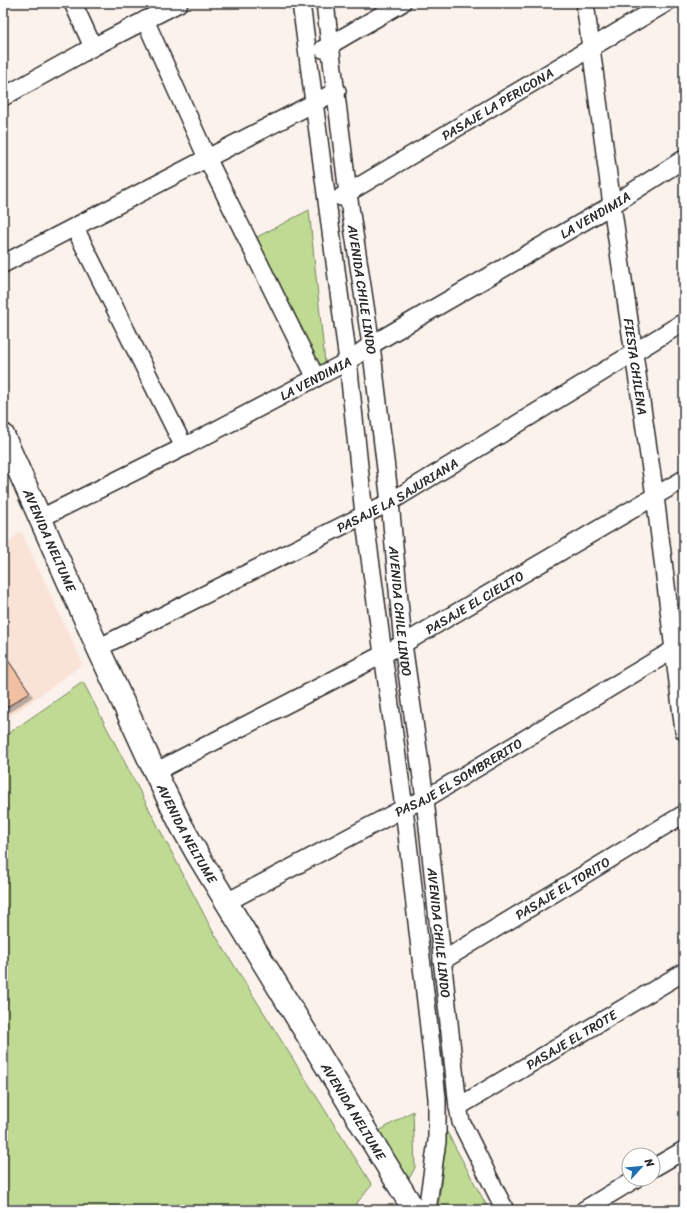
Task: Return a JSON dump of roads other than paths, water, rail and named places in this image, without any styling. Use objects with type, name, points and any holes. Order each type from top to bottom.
[{"type":"street","points":[[74,3],[93,47]]},
{"type":"street","points":[[3,96],[93,47],[179,3]]},
{"type":"street","name":"AVENIDA CHILE LINDO","points":[[301,3],[348,361],[364,514],[404,808],[437,1098],[437,1141],[427,1210]]},
{"type":"street","name":"AVENIDA CHILE LINDO","points":[[325,3],[337,91],[348,194],[371,345],[390,502],[403,644],[425,799],[458,1107],[461,1122],[505,1210]]},
{"type":"street","points":[[308,58],[402,3]]},
{"type":"street","name":"FIESTA CHILENA","points":[[585,3],[633,353],[679,646],[684,731]]},
{"type":"street","name":"PASAJE LA PERICONA","points":[[328,204],[348,194],[666,3]]},
{"type":"street","points":[[145,20],[207,158],[316,378]]},
{"type":"street","points":[[3,264],[337,91]]},
{"type":"street","name":"LA VENDIMIA","points":[[41,518],[184,447],[348,361],[371,345],[612,205],[684,159]]},
{"type":"street","points":[[75,228],[184,447]]},
{"type":"street","name":"PASAJE LA SAJURIANA","points":[[98,648],[390,502],[684,322]]},
{"type":"street","name":"AVENIDA NELTUME","points":[[3,435],[98,648],[155,772],[188,838],[414,1210]]},
{"type":"street","name":"PASAJE EL CIELITO","points":[[155,772],[403,644],[684,479]]},
{"type":"street","name":"PASAJE EL SOMBRERITO","points":[[227,902],[404,808],[425,799],[679,646]]},
{"type":"street","name":"PASAJE EL TORITO","points":[[442,961],[684,814]]},
{"type":"street","name":"PASAJE EL TROTE","points":[[458,1107],[684,972]]},
{"type":"street","points":[[661,1163],[684,1150]]},
{"type":"street","points":[[584,1210],[622,1187]]}]
